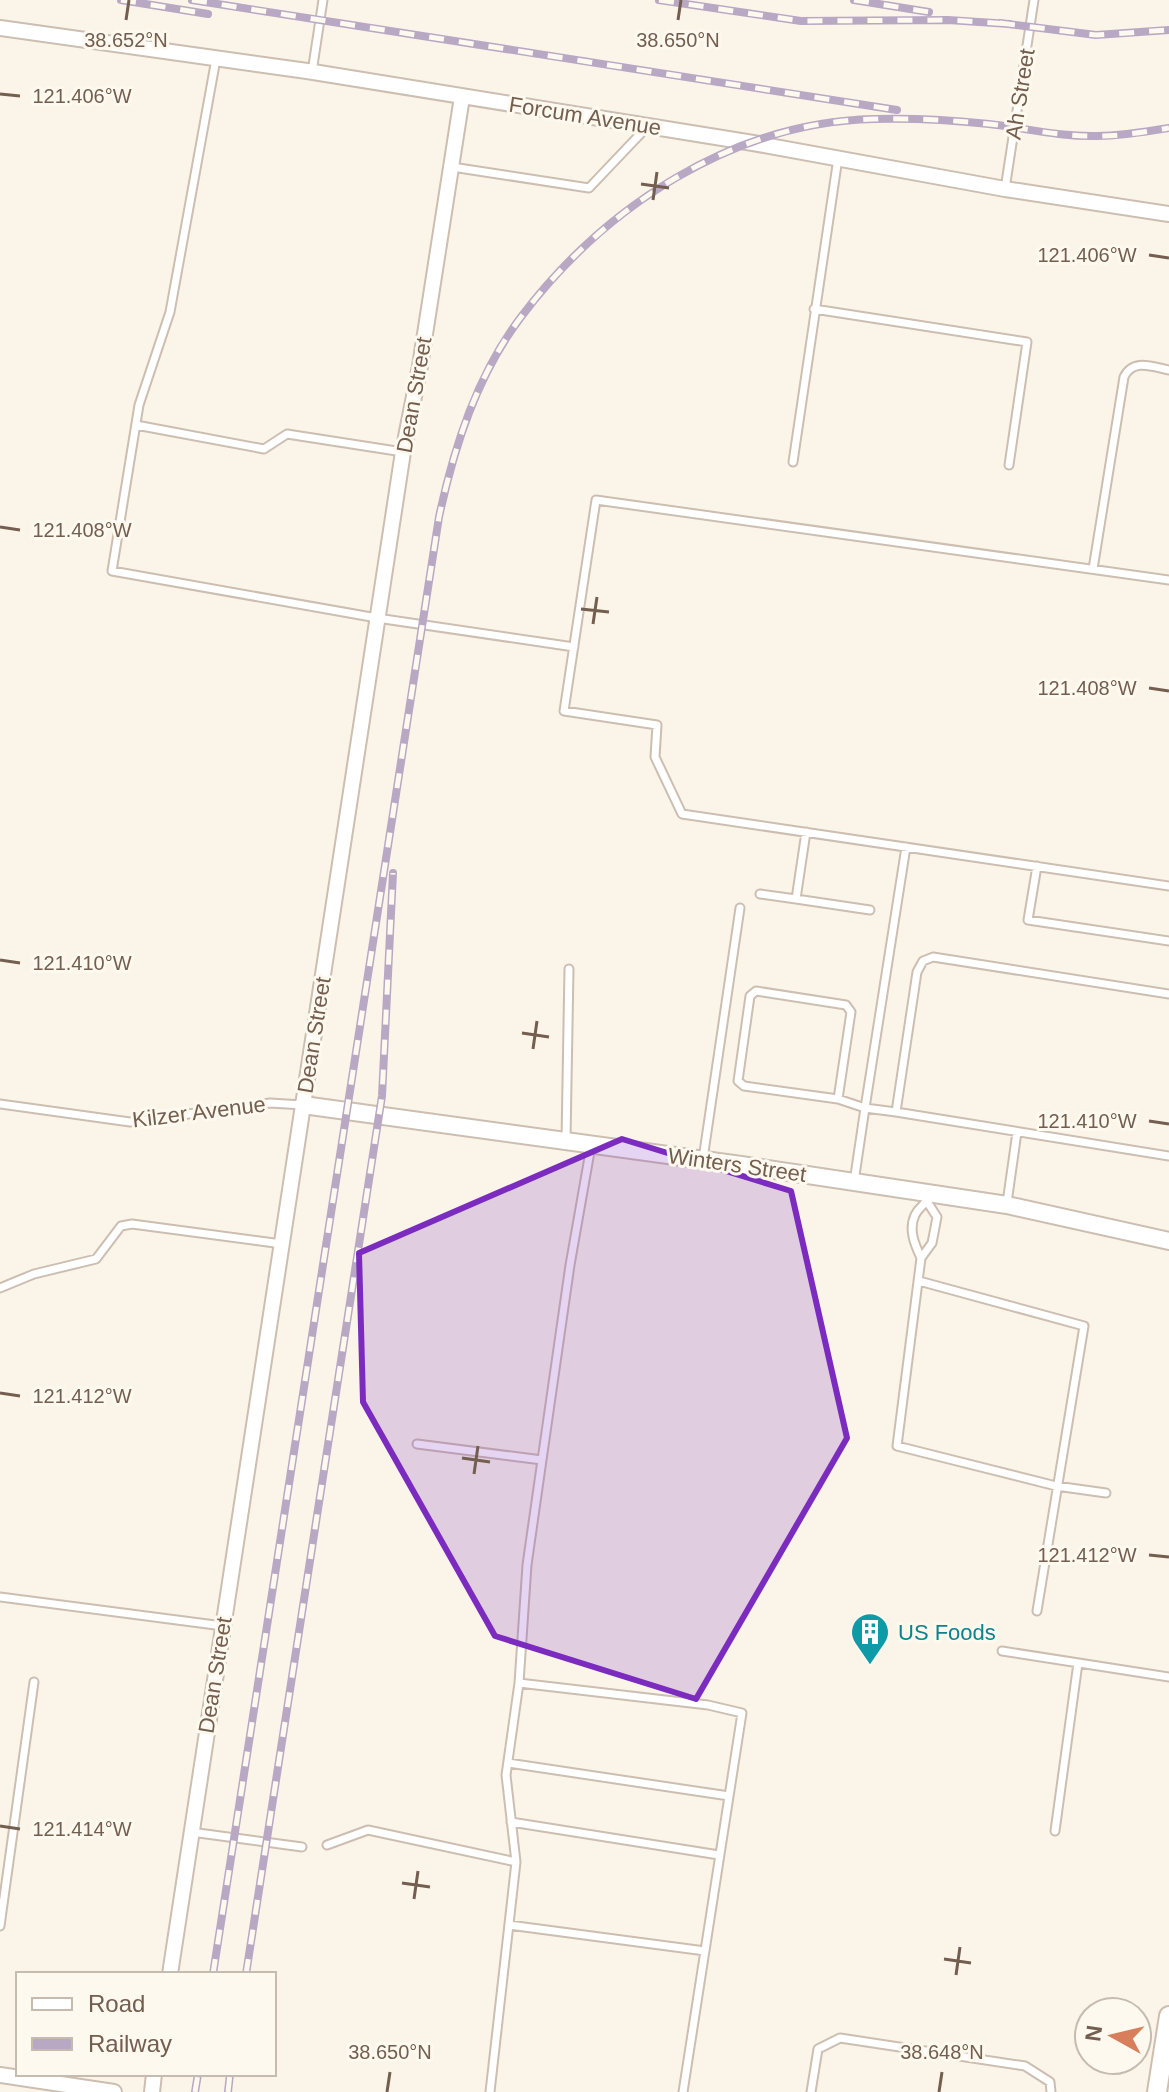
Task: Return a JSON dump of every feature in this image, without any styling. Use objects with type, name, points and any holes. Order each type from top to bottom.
[{"type":"main road","points":[[1162,2082],[1169,2016]]},
{"type":"street","name":"Forcum Avenue","points":[[0,28],[312,72],[1169,214]]},
{"type":"street","name":"Dean Street","points":[[170,1972],[377,618],[462,97]]},
{"type":"street","name":"Winters Street","points":[[303,1105],[703,1159],[854,1182],[928,1198],[1007,1205],[1169,1241]]},
{"type":"street","points":[[0,2075],[114,2092]]},
{"type":"lane","points":[[312,72],[323,0]]},
{"type":"lane","name":"Ah Street","points":[[1005,189],[1034,0]]},
{"type":"lane","points":[[216,59],[170,312],[149,370],[136,425],[112,571],[377,618],[574,647]]},
{"type":"lane","points":[[452,167],[589,188],[647,126]]},
{"type":"lane","points":[[793,462],[838,158]]},
{"type":"lane","points":[[814,309],[1027,342],[1009,465]]},
{"type":"lane","points":[[1093,569],[1124,377],[1127,370],[1138,365],[1169,370]]},
{"type":"lane","points":[[136,425],[264,449],[287,434],[403,452]]},
{"type":"lane","points":[[1169,580],[596,500],[564,711],[657,725],[655,757],[682,814],[1169,886]]},
{"type":"lane","points":[[796,899],[806,832]]},
{"type":"lane","points":[[854,1182],[906,847]]},
{"type":"lane","points":[[1037,866],[1028,920],[1169,941]]},
{"type":"lane","points":[[760,894],[870,910]]},
{"type":"lane","points":[[703,1159],[740,908]]},
{"type":"lane","points":[[896,1112],[917,972],[923,961],[933,957],[1169,994]]},
{"type":"lane","points":[[566,1140],[569,969]]},
{"type":"lane","points":[[838,1099],[851,1012],[846,1005],[756,991],[750,996],[738,1081],[744,1086],[838,1099],[865,1108],[1169,1156]]},
{"type":"lane","name":"Kilzer Avenue","points":[[0,1104],[130,1122],[270,1103],[303,1105]]},
{"type":"lane","points":[[1007,1205],[1017,1132]]},
{"type":"lane","points":[[490,2092],[516,1862],[506,1775],[519,1683],[527,1565],[570,1265],[592,1144]]},
{"type":"lane","points":[[921,1258],[932,1243],[937,1217],[928,1198],[915,1214],[912,1239],[921,1258],[897,1446],[1056,1486],[1106,1493]]},
{"type":"lane","points":[[0,1288],[34,1274],[96,1259],[121,1226],[132,1224],[282,1244]]},
{"type":"lane","points":[[919,1281],[1084,1326],[1037,1611]]},
{"type":"lane","points":[[417,1444],[542,1460]]},
{"type":"lane","points":[[0,1597],[223,1626]]},
{"type":"lane","points":[[1002,1651],[1169,1677]]},
{"type":"lane","points":[[1055,1831],[1078,1663]]},
{"type":"lane","points":[[0,1926],[34,1682]]},
{"type":"lane","points":[[519,1683],[708,1705],[742,1713],[683,2092]]},
{"type":"lane","points":[[508,1763],[729,1796]]},
{"type":"lane","points":[[511,1822],[719,1855]]},
{"type":"lane","points":[[327,1845],[368,1830],[516,1862]]},
{"type":"lane","points":[[191,1832],[302,1847]]},
{"type":"lane","points":[[509,1925],[705,1951]]},
{"type":"lane","points":[[811,2092],[818,2049],[840,2038],[1025,2066],[1050,2082],[1051,2092]]},
{"type":"highlighted area","points":[[622,1139],[791,1191],[847,1438],[696,1699],[495,1636],[363,1402],[359,1253]]},
{"type":"railway","points":[[121,0],[208,14]]},
{"type":"railway","points":[[192,0],[897,110]]},
{"type":"railway","points":[[659,0],[801,21],[948,20],[1010,24]]},
{"type":"railway","points":[[854,0],[929,12]]},
{"type":"railway","points":[[1000,23],[1096,35],[1169,30]]},
{"type":"railway","points":[[213,1972],[439,517],[460,438],[492,363],[521,317],[554,277],[591,240],[632,207],[676,178],[722,154],[771,136],[822,124],[874,119],[960,121],[1083,136],[1124,135],[1169,128]]},
{"type":"railway","points":[[246,1972],[382,1096],[393,873]]},
{"type":"railway","points":[[195,2092],[198,2076]]},
{"type":"railway","points":[[228,2092],[230,2076]]},
{"type":"place","name":"US Foods","points":[[870,1666]]}]
